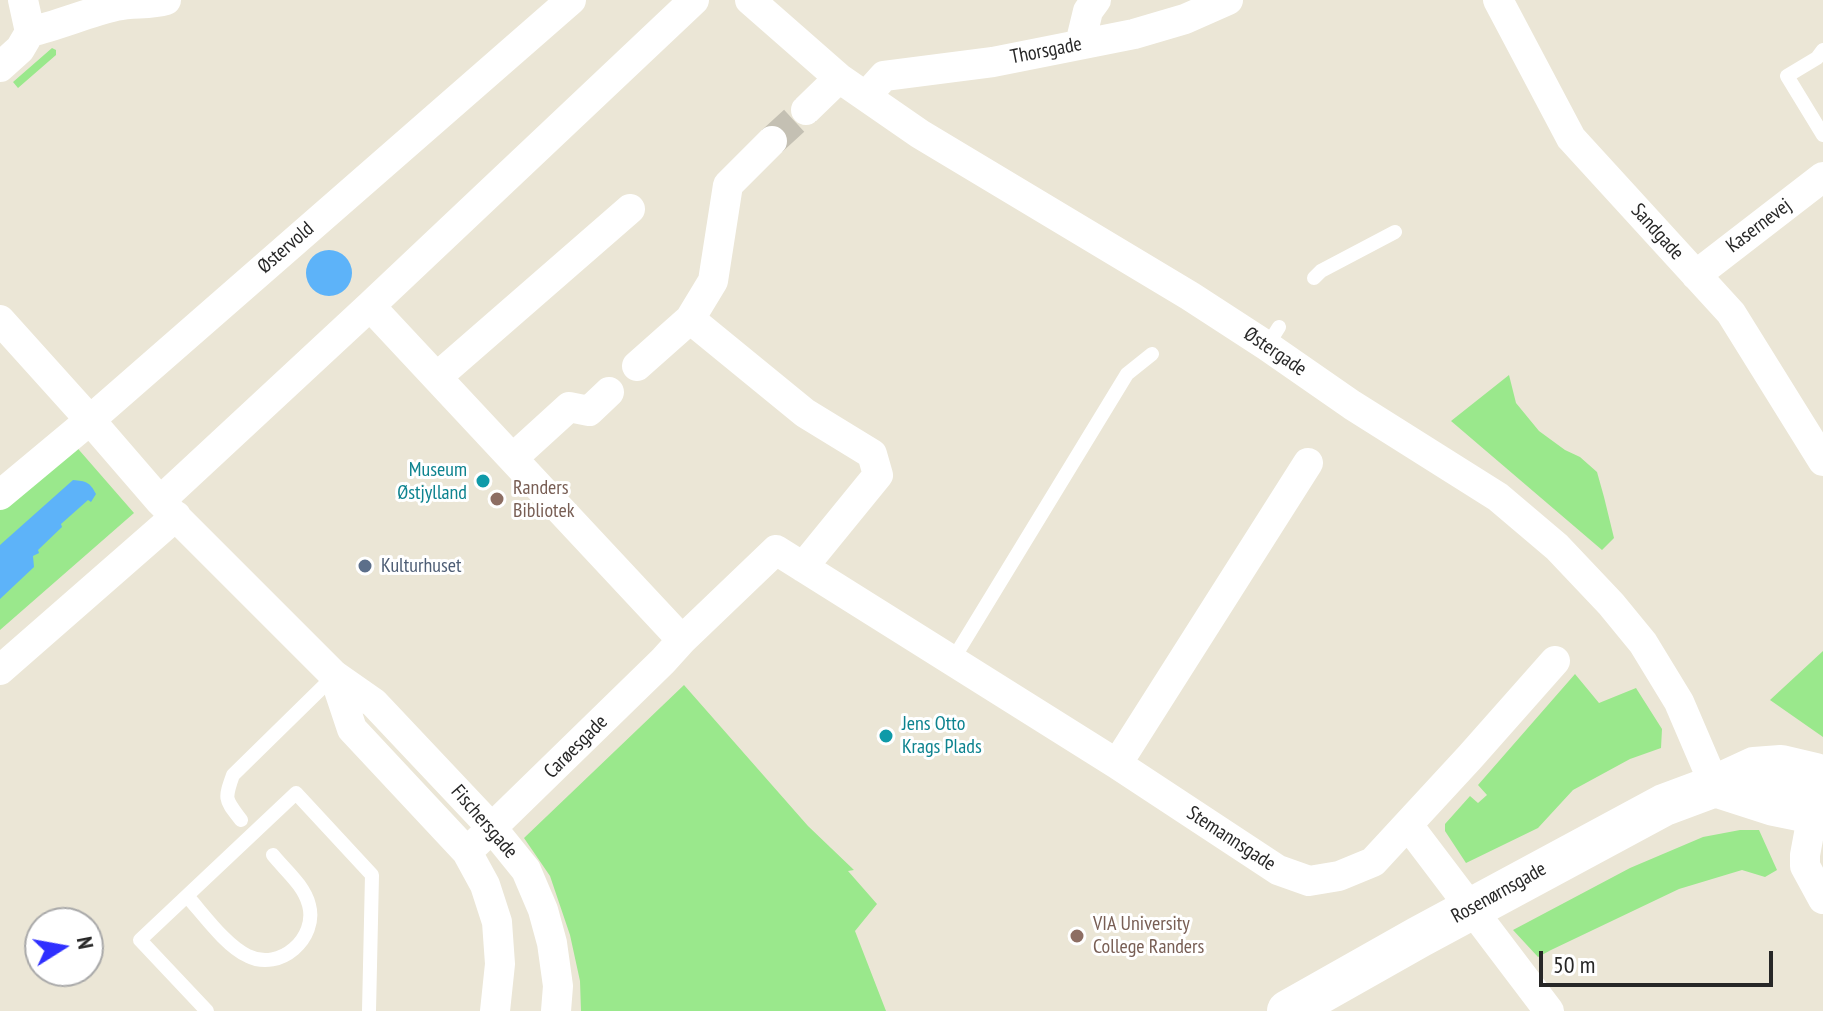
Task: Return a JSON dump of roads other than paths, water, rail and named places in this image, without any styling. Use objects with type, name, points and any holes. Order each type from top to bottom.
[{"type":"main road","name":"Rosenørnsgade","points":[[1288,1011],[1664,805],[1754,768],[1781,766],[1815,774],[1820,802]]},
{"type":"street","points":[[0,67],[20,49],[30,32],[23,0]]},
{"type":"street","points":[[30,32],[56,26],[121,2],[153,4],[166,0]]},
{"type":"street","name":"Østervold","points":[[0,495],[571,0]]},
{"type":"street","points":[[0,670],[370,306],[694,0]]},
{"type":"street","name":"Østergade","points":[[750,0],[839,78],[920,134],[1186,302],[1273,336],[1352,405],[1498,497],[1557,547],[1611,604],[1650,653],[1679,702],[1715,786]]},
{"type":"street","points":[[1080,44],[1088,11],[1096,0]]},
{"type":"street","name":"Thorsgade","points":[[866,96],[884,76],[993,62],[1134,34],[1185,19],[1228,0]]},
{"type":"street","name":"Sandgade","points":[[1498,0],[1571,138],[1731,313],[1823,461]]},
{"type":"street","points":[[806,110],[839,78]]},
{"type":"street","points":[[637,366],[690,319],[713,281],[728,185],[772,141]]},
{"type":"street","name":"Kasernevej","points":[[1696,275],[1823,177]]},
{"type":"street","points":[[437,377],[630,209]]},
{"type":"street","points":[[370,306],[513,458],[672,651]]},
{"type":"street","points":[[690,319],[805,413],[872,454],[878,475],[803,567]]},
{"type":"street","name":"Fischersgade","points":[[0,320],[168,508],[334,675],[374,703],[492,828],[526,870],[543,910],[552,943],[558,986],[556,1011]]},
{"type":"street","points":[[513,458],[569,407],[589,411],[609,392]]},
{"type":"street","points":[[1117,764],[1308,463]]},
{"type":"street","name":"Stemannsgade","points":[[672,651],[776,550],[1117,764],[1278,870],[1309,881],[1339,876],[1373,862],[1555,661]]},
{"type":"street","name":"Carøesgade","points":[[467,852],[672,651]]},
{"type":"street","name":"Fischersgade","points":[[334,675],[352,729],[467,852],[485,885],[497,922],[500,964],[495,1011]]},
{"type":"street","points":[[1820,802],[1807,844],[1805,866],[1823,899]]},
{"type":"street","points":[[1408,825],[1549,1011]]},
{"type":"lane","points":[[1823,50],[1817,58],[1787,76],[1823,135]]},
{"type":"lane","points":[[1314,278],[1321,271],[1395,232]]},
{"type":"lane","points":[[952,661],[1127,374],[1152,354]]},
{"type":"lane","points":[[241,820],[228,802],[227,793],[233,775],[334,675]]},
{"type":"lane","points":[[207,1011],[140,940],[296,793],[372,875],[369,1011]]},
{"type":"lane","points":[[187,896],[243,954],[270,960],[288,954],[302,942],[310,925],[310,906],[302,889],[273,855]]},
{"type":"water","points":[[329,250],[345,257],[352,273],[345,289],[329,296],[313,289],[306,273],[313,257]]},
{"type":"water","points":[[73,480],[87,483],[96,494],[91,502],[88,500],[61,524],[62,527],[33,556],[34,567],[0,599],[0,545]]},
{"type":"tunnel","points":[[772,141],[806,110]]},
{"type":"place","name":"Museum Østjylland","points":[[483,481]]},
{"type":"place","name":"Randers Bibliotek","points":[[497,499]]},
{"type":"place","name":"Kulturhuset","points":[[365,566]]},
{"type":"place","name":"Jens Otto Krags Plads","points":[[886,736]]},
{"type":"place","name":"VIA University College Randers","points":[[1077,936]]}]
